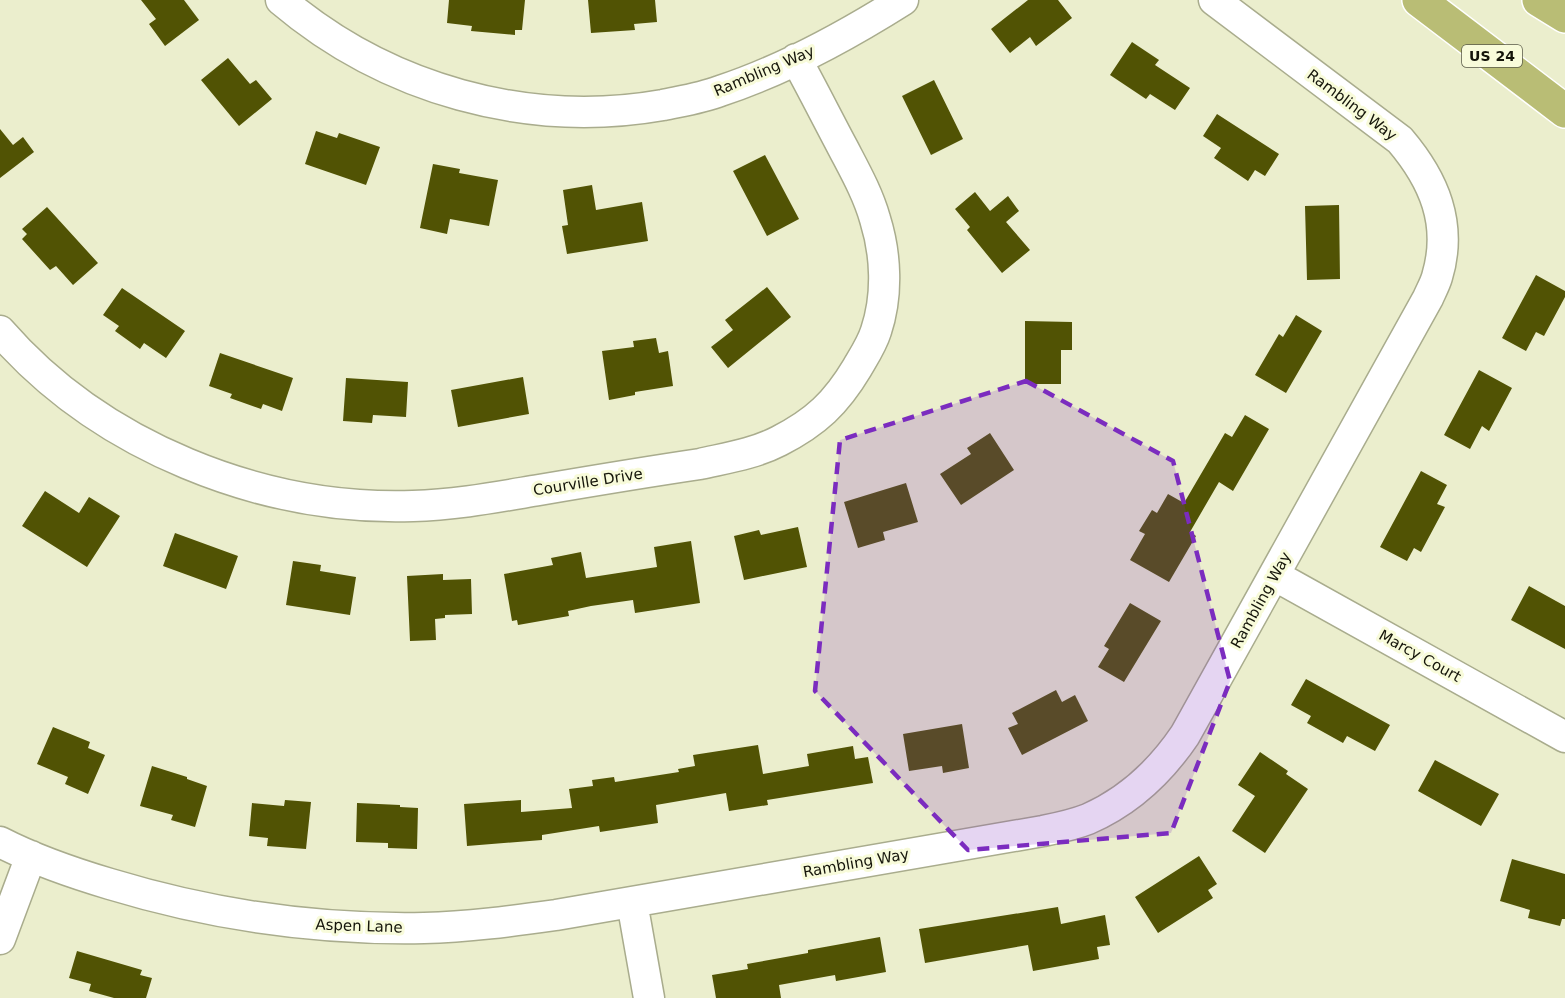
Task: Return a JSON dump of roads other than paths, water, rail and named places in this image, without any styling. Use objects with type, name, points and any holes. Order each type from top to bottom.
[{"type":"highway","name":"US 24","points":[[1419,0],[1565,111]]},
{"type":"highway","points":[[1539,0],[1565,16]]},
{"type":"street","name":"Rambling Way","points":[[281,0],[338,42],[365,58],[418,82],[459,95],[523,109],[578,113],[638,109],[719,92],[796,59],[860,26],[903,0]]},
{"type":"street","name":"Rambling Way","points":[[632,902],[1043,831],[1088,819],[1138,789],[1171,756],[1428,298],[1437,277],[1443,240],[1437,200],[1429,180],[1416,159],[1400,140],[1214,0]]},
{"type":"street","name":"Courville Drive","points":[[0,331],[15,348],[54,383],[105,420],[138,440],[216,474],[311,499],[375,506],[464,502],[700,464],[757,450],[801,429],[839,396],[866,353],[876,332],[882,306],[884,274],[882,248],[875,218],[866,194],[796,59]]},
{"type":"street","name":"Marcy Court","points":[[1274,575],[1565,737]]},
{"type":"street","name":"Aspen Lane","points":[[0,842],[71,872],[134,891],[207,909],[282,921],[349,927],[424,928],[491,924],[632,902]]},
{"type":"street","points":[[0,939],[31,856]]},
{"type":"street","points":[[632,902],[648,998]]}]
